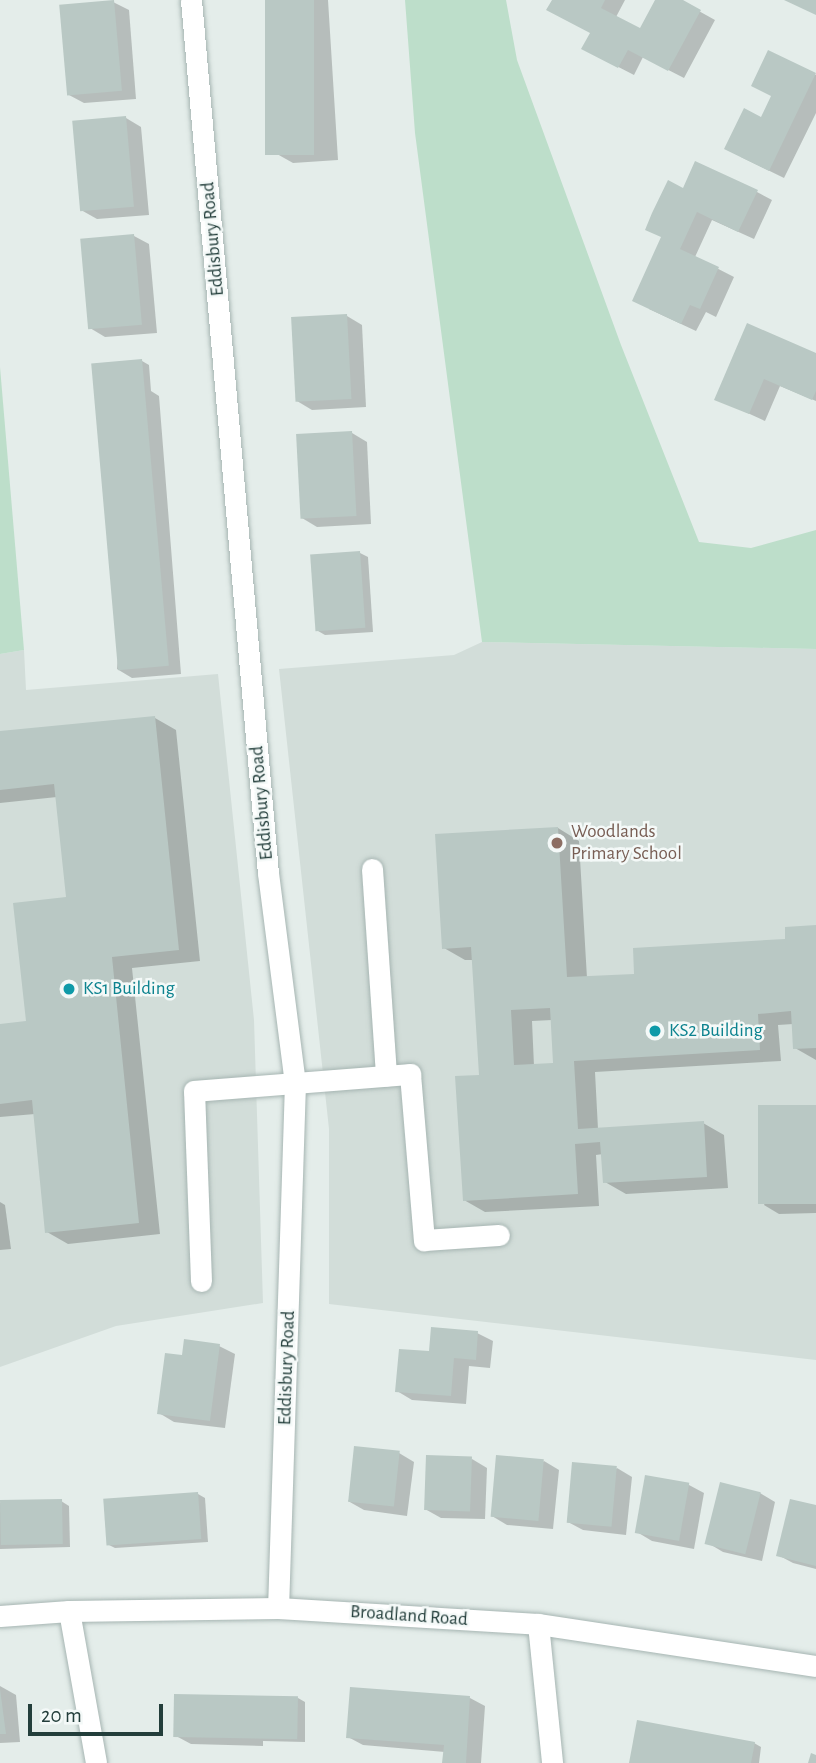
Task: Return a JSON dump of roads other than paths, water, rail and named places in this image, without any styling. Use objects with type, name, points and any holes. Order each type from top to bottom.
[{"type":"street","name":"Eddisbury Road","points":[[191,0],[268,873],[295,1083],[278,1608]]},
{"type":"street","points":[[372,869],[386,1076]]},
{"type":"street","points":[[201,1281],[194,1091],[410,1074],[424,1240],[499,1235]]},
{"type":"street","name":"Broadland Road","points":[[0,1616],[69,1611],[278,1608],[538,1624],[816,1666]]},
{"type":"street","points":[[69,1611],[96,1763]]},
{"type":"street","points":[[538,1624],[552,1763]]},
{"type":"place","name":"Woodlands Primary School","points":[[557,843]]},
{"type":"place","name":"KS1 Building","points":[[69,989]]},
{"type":"place","name":"KS2 Building","points":[[655,1031]]}]
